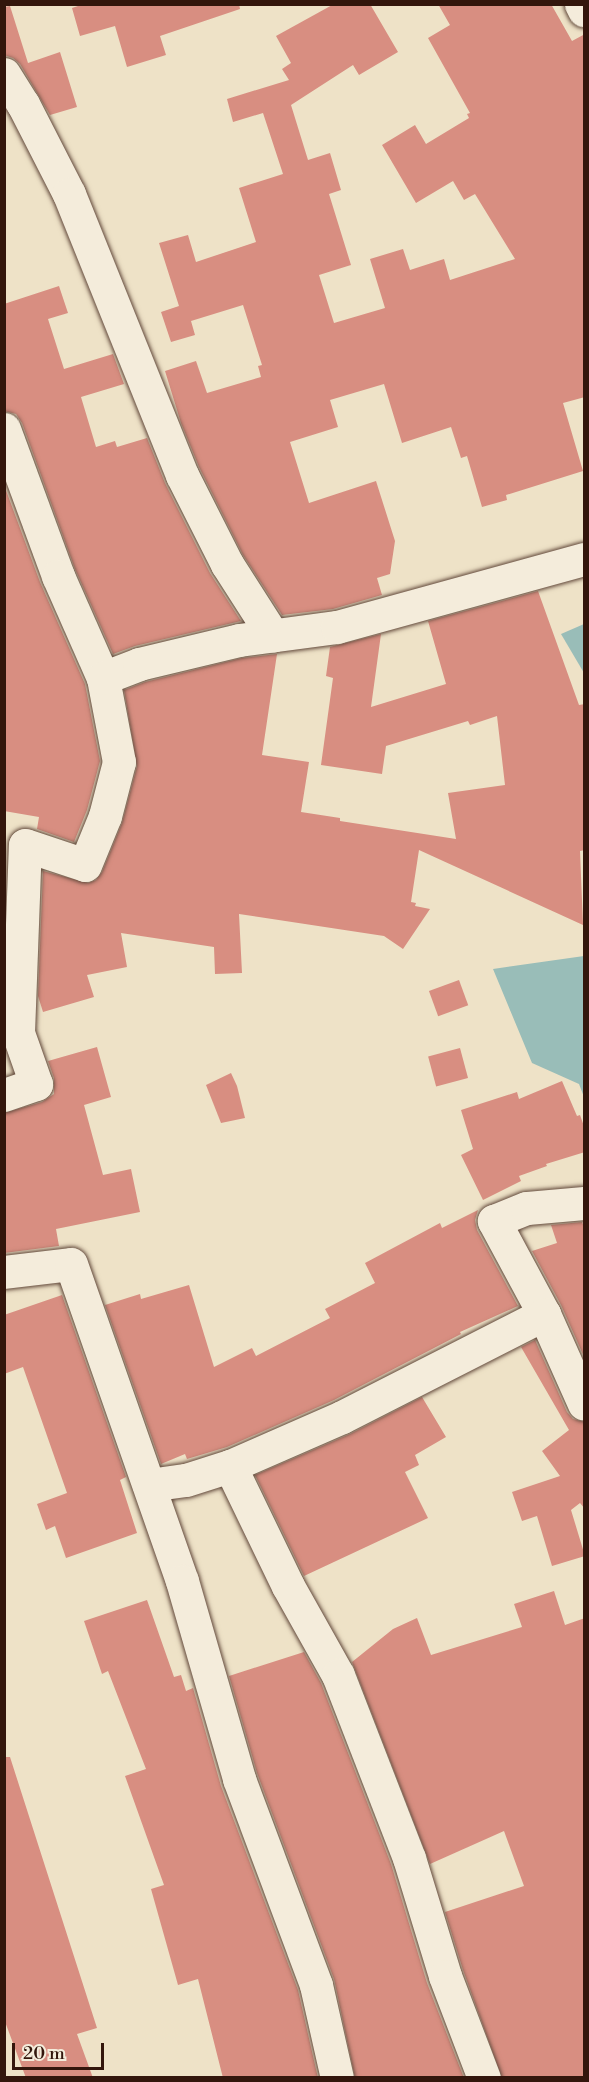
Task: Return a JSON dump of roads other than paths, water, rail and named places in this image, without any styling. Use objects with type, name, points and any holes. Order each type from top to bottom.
[{"type":"street","points":[[581,4],[585,10]]},
{"type":"street","points":[[4,74],[23,104],[69,194],[182,475],[227,564],[273,636]]},
{"type":"street","points":[[4,429],[58,576],[103,678],[119,762],[105,816],[85,865],[15,843],[18,1033],[36,1084],[4,1095]]},
{"type":"street","points":[[103,678],[139,664],[239,640],[337,627],[585,559]]},
{"type":"street","points":[[585,1203],[527,1208],[494,1221],[544,1314],[585,1404]]},
{"type":"street","points":[[4,1272],[71,1264],[182,1581],[239,1779],[316,1985],[337,2078]]},
{"type":"street","points":[[149,1485],[186,1480],[230,1466],[342,1417],[544,1314]]},
{"type":"street","points":[[230,1466],[288,1586],[342,1686],[405,1847],[445,1976],[484,2078]]},
{"type":"water","points":[[584,624],[584,673],[561,634]]},
{"type":"water","points":[[584,956],[584,1097],[579,1084],[532,1063],[493,969]]}]
